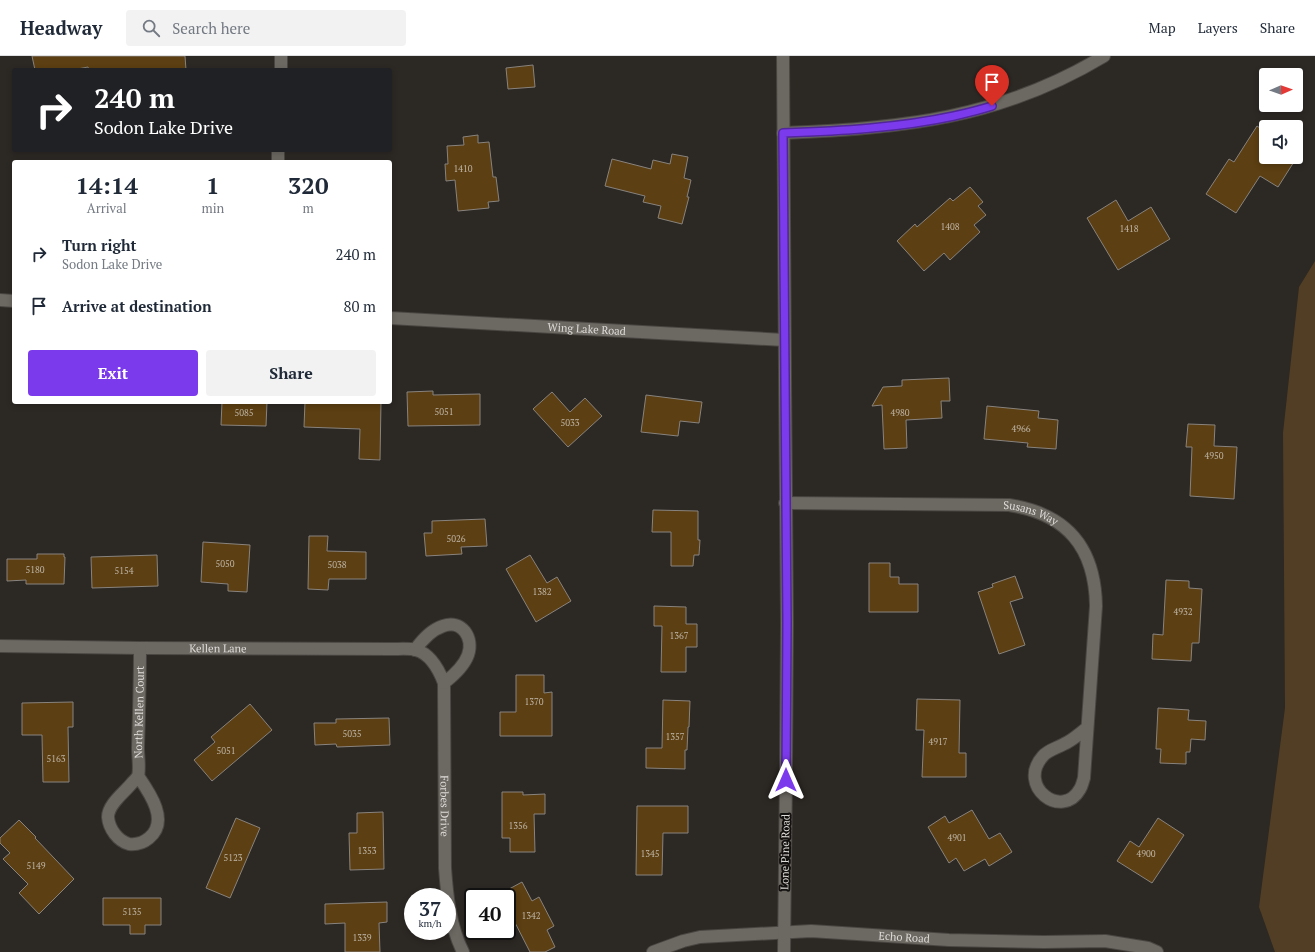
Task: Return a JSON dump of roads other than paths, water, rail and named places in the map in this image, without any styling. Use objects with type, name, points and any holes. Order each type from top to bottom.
[{"type":"street","points":[[281,56],[281,68]]},
{"type":"street","name":"Lone Pine Road","points":[[783,56],[786,780],[784,952]]},
{"type":"street","points":[[783,133],[896,126],[954,116],[1026,95],[1065,78],[1104,56]]},
{"type":"street","points":[[0,300],[12,301]]},
{"type":"street","name":"Wing Lake Road","points":[[392,318],[784,340]]},
{"type":"street","name":"Susans Way","points":[[785,503],[1009,505],[1025,507],[1038,512],[1052,518],[1065,527],[1075,537],[1083,549],[1090,564],[1096,590],[1084,778],[1081,789],[1070,800],[1057,802],[1043,796],[1037,788],[1034,775],[1036,765],[1044,755],[1066,744],[1087,728]]},
{"type":"street","points":[[416,650],[422,640],[443,626],[452,624],[460,627],[467,634],[470,647],[467,656],[453,676],[444,683]]},
{"type":"street","name":"Kellen Lane","points":[[0,646],[416,650]]},
{"type":"street","name":"North Kellen Court","points":[[138,776],[140,648]]},
{"type":"street","name":"Forbes Drive","points":[[416,650],[424,654],[432,661],[440,671],[444,683],[445,868],[447,894],[451,916],[463,952]]},
{"type":"street","points":[[138,776],[154,801],[157,809],[158,820],[152,836],[145,842],[129,844],[115,835],[108,817],[110,808],[138,776]]},
{"type":"street","name":"Echo Road","points":[[653,952],[683,941],[700,937],[811,931],[916,939],[980,941],[1105,941],[1148,948],[1157,952]]}]
